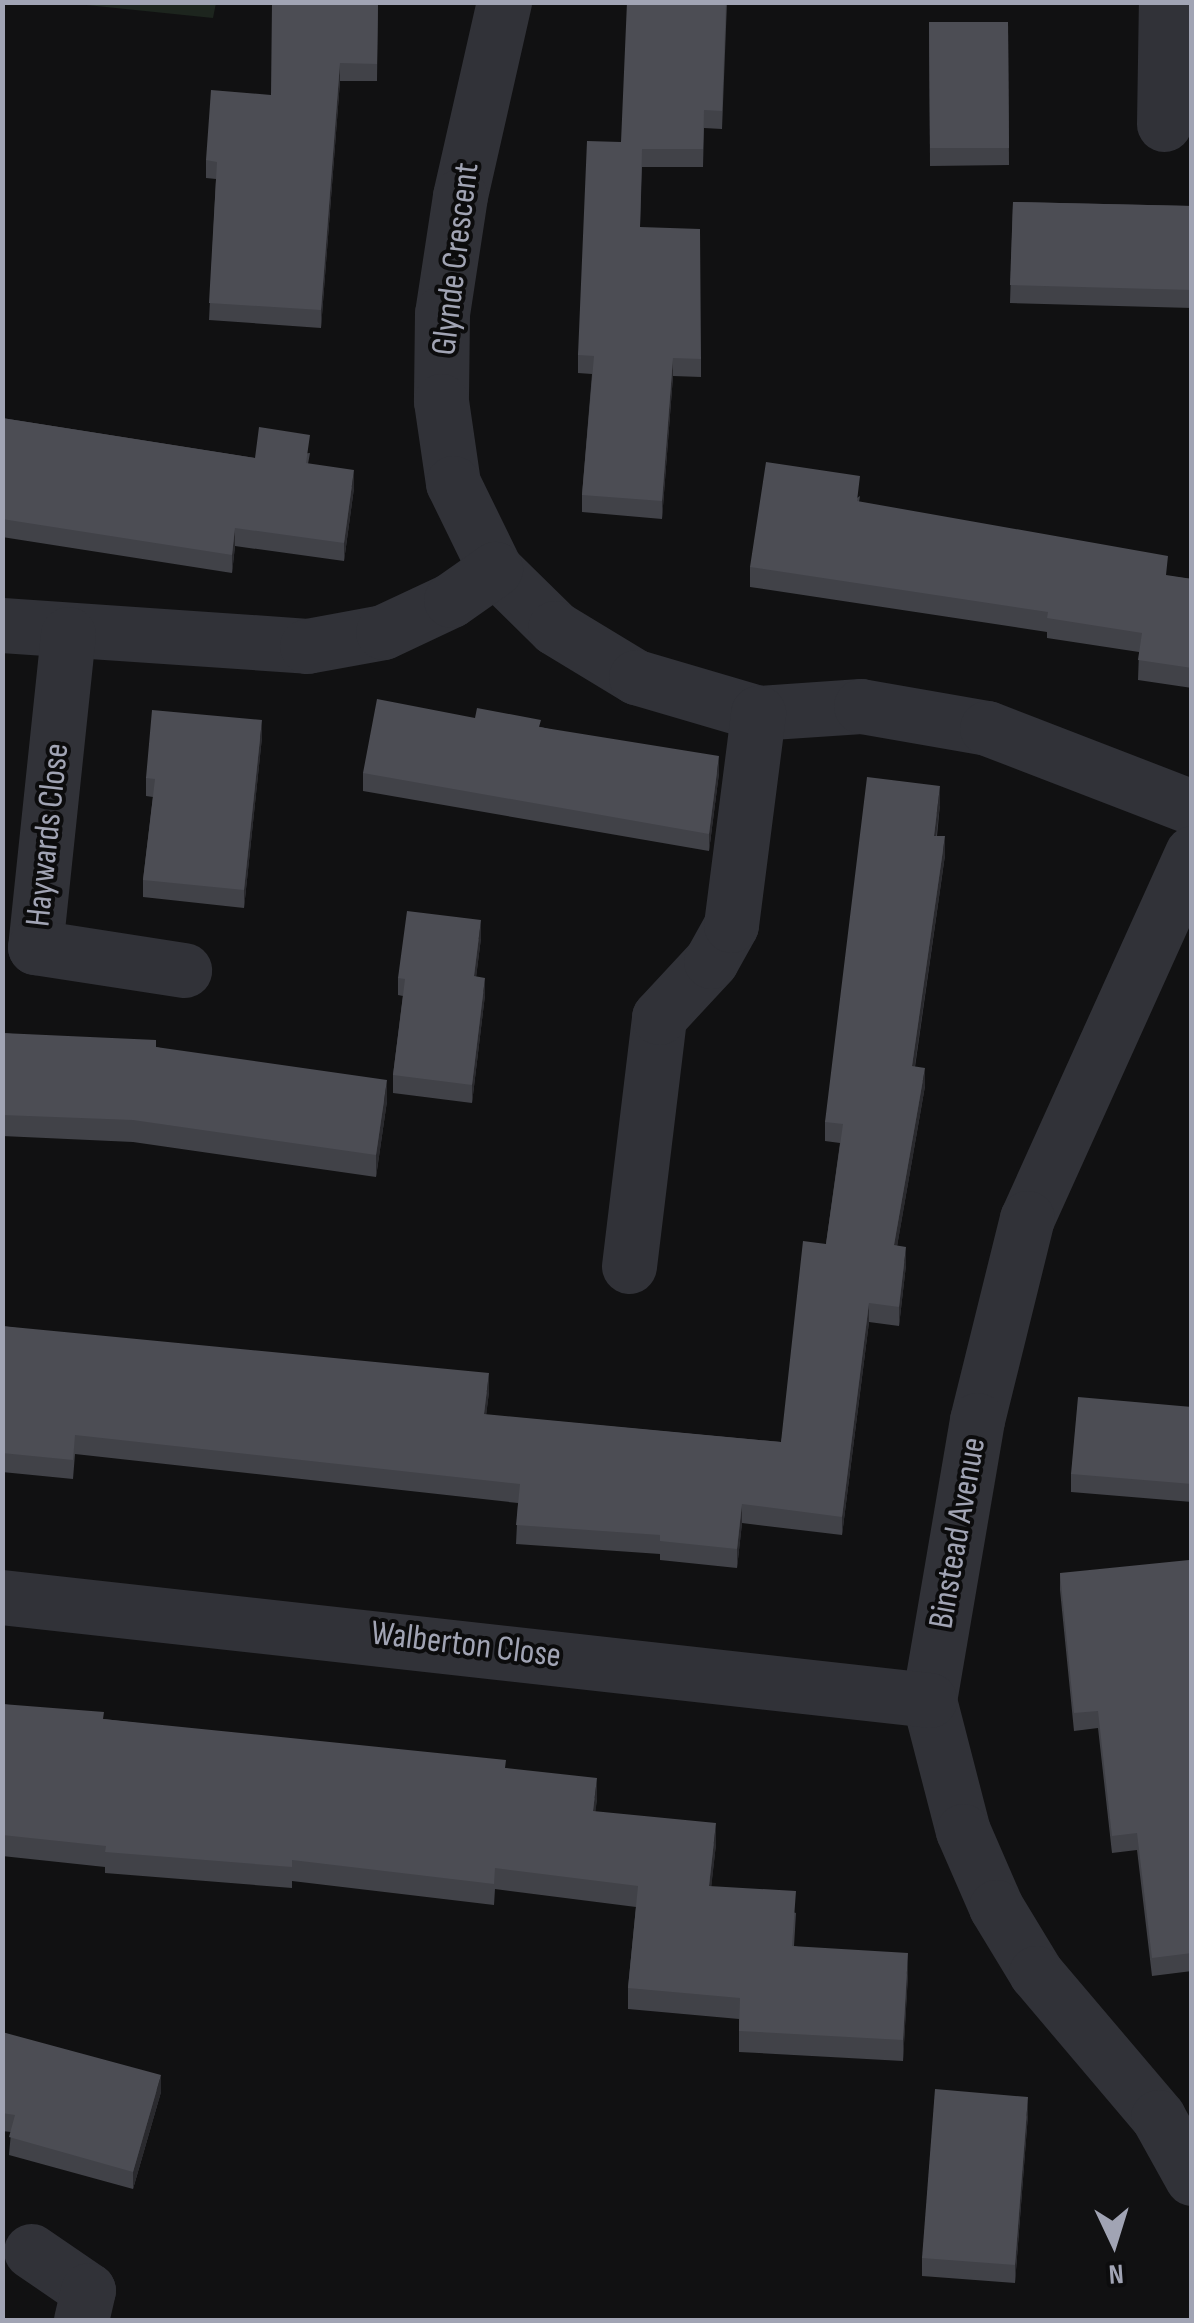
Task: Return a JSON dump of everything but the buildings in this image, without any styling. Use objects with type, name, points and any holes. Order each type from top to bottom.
[{"type":"street","name":"Glynde Crescent","points":[[504,2],[460,196],[442,314],[441,401],[453,483],[495,569],[554,628],[636,677],[758,713]]},
{"type":"street","points":[[1164,124],[1166,2]]},
{"type":"street","points":[[2,625],[68,634],[307,646],[383,632],[451,600],[495,569]]},
{"type":"street","name":"Haywards Close","points":[[68,634],[36,947],[184,970]]},
{"type":"street","points":[[629,1266],[659,1017],[712,961],[730,926],[758,713],[860,706],[986,728],[1192,807]]},
{"type":"street","name":"Binstead Avenue","points":[[1192,853],[1027,1218],[977,1420],[929,1700],[963,1831],[996,1907],[1036,1973],[1158,2117],[1192,2178]]},
{"type":"street","name":"Walberton Close","points":[[2,1596],[929,1700]]},
{"type":"street","points":[[31,2251],[88,2290],[81,2320]]},
{"type":"shaded area","points":[[216,2],[213,18],[67,3]]}]
